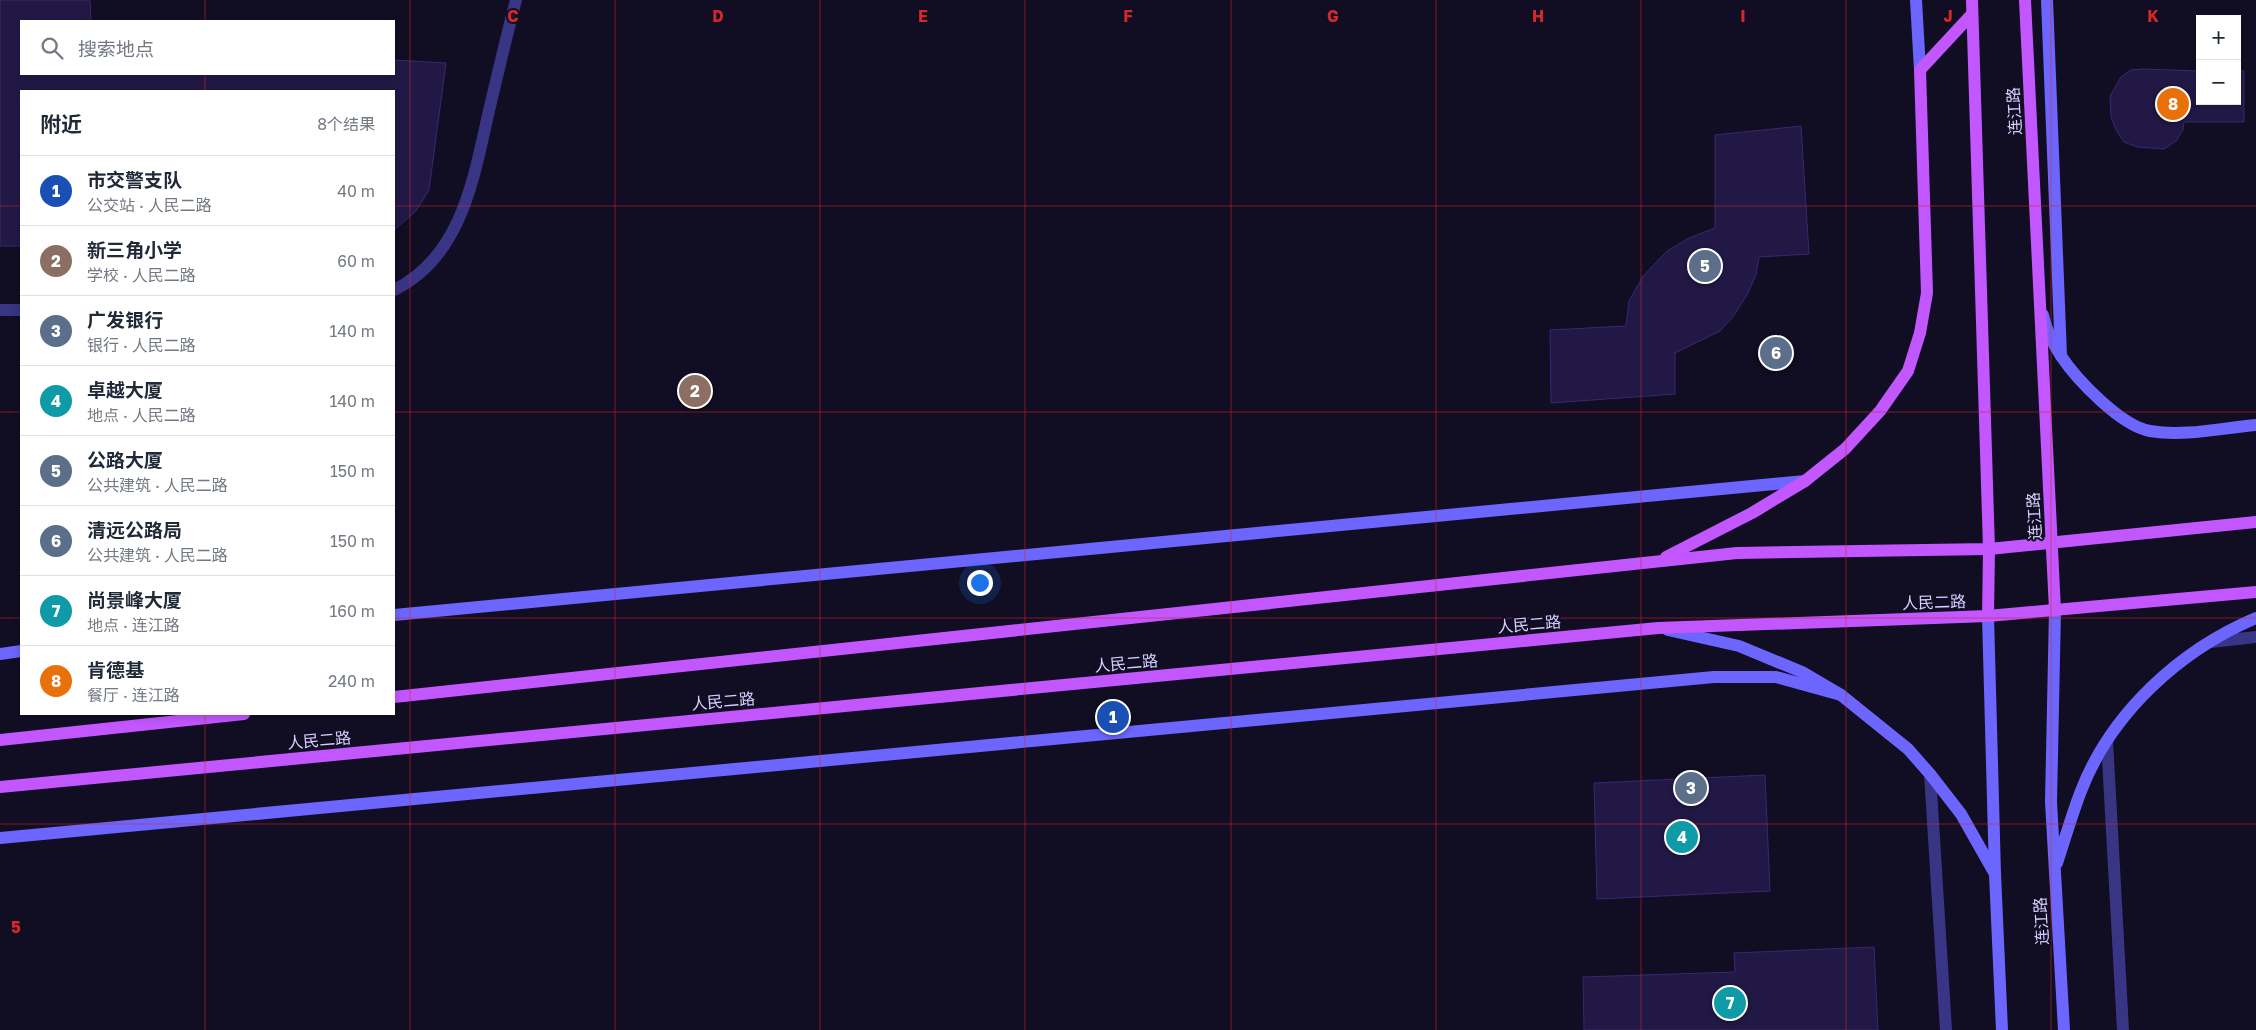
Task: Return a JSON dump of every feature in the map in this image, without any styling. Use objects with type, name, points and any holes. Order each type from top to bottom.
[{"type":"main road","points":[[1658,561],[1752,513],[1805,481],[1845,449],[1880,411],[1908,371],[1920,333],[1927,293],[1916,0]]},
{"type":"main road","points":[[1972,0],[1990,549],[1988,616],[1995,874],[2002,1030]]},
{"type":"main road","name":"连江路","points":[[2024,0],[2055,610],[2051,802],[2064,1030]]},
{"type":"main road","points":[[2046,0],[2061,356]]},
{"type":"main road","points":[[1920,70],[1972,14]]},
{"type":"main road","points":[[2039,290],[2045,323],[2061,356],[2076,375],[2126,421],[2148,431],[2177,433],[2256,425]]},
{"type":"main road","points":[[395,615],[1805,481]]},
{"type":"main road","points":[[395,698],[1737,553],[1990,549],[2256,522]]},
{"type":"main road","name":"人民二路","points":[[0,787],[1658,628],[1988,616],[2256,592]]},
{"type":"main road","points":[[2055,871],[2081,790],[2107,741],[2138,701],[2179,663],[2231,628],[2256,618]]},
{"type":"main road","points":[[1658,628],[1739,646],[1802,672],[1841,695],[1908,749],[1930,774],[1961,814],[1995,874]]},
{"type":"main road","points":[[0,654],[20,652]]},
{"type":"main road","points":[[0,838],[1714,677],[1776,677],[1841,695]]},
{"type":"main road","points":[[0,740],[235,715]]},
{"type":"street","points":[[395,289],[408,282],[435,258],[454,229],[469,196],[516,0]]},
{"type":"street","points":[[0,310],[20,310]]},
{"type":"street","points":[[2211,642],[2256,637]]},
{"type":"street","points":[[0,733],[20,738]]},
{"type":"street","points":[[2107,741],[2123,1030]]},
{"type":"street","points":[[1930,774],[1946,1030]]},
{"type":"building","points":[[0,0],[90,0],[91,20],[20,20],[20,75],[395,75],[395,60],[446,63],[429,190],[416,211],[395,229],[395,90],[20,90],[20,246],[0,246]]},
{"type":"building","points":[[2131,70],[2196,71],[2196,105],[2241,105],[2241,71],[2244,71],[2244,122],[2184,122],[2183,130],[2176,141],[2164,149],[2137,147],[2124,142],[2116,130],[2111,117],[2110,96],[2121,77]]},
{"type":"building","points":[[1801,126],[1809,254],[1759,257],[1756,275],[1747,295],[1733,317],[1720,331],[1675,353],[1675,394],[1551,403],[1550,330],[1626,326],[1629,301],[1643,276],[1667,251],[1689,238],[1715,228],[1715,135]]},
{"type":"building","points":[[1765,775],[1770,891],[1597,899],[1594,783]]},
{"type":"building","points":[[1874,947],[1878,1030],[1584,1030],[1583,977],[1735,972],[1734,953]]},
{"type":"place","name":"肯德基","points":[[2173,104]]},
{"type":"place","name":"公路大厦","points":[[1705,266]]},
{"type":"place","name":"清远公路局","points":[[1776,353]]},
{"type":"place","name":"新三角小学","points":[[695,391]]},
{"type":"place","name":"市交警支队","points":[[1113,717]]},
{"type":"place","name":"广发银行","points":[[1691,788]]},
{"type":"place","name":"卓越大厦","points":[[1682,837]]},
{"type":"place","name":"尚景峰大厦","points":[[1730,1003]]}]
